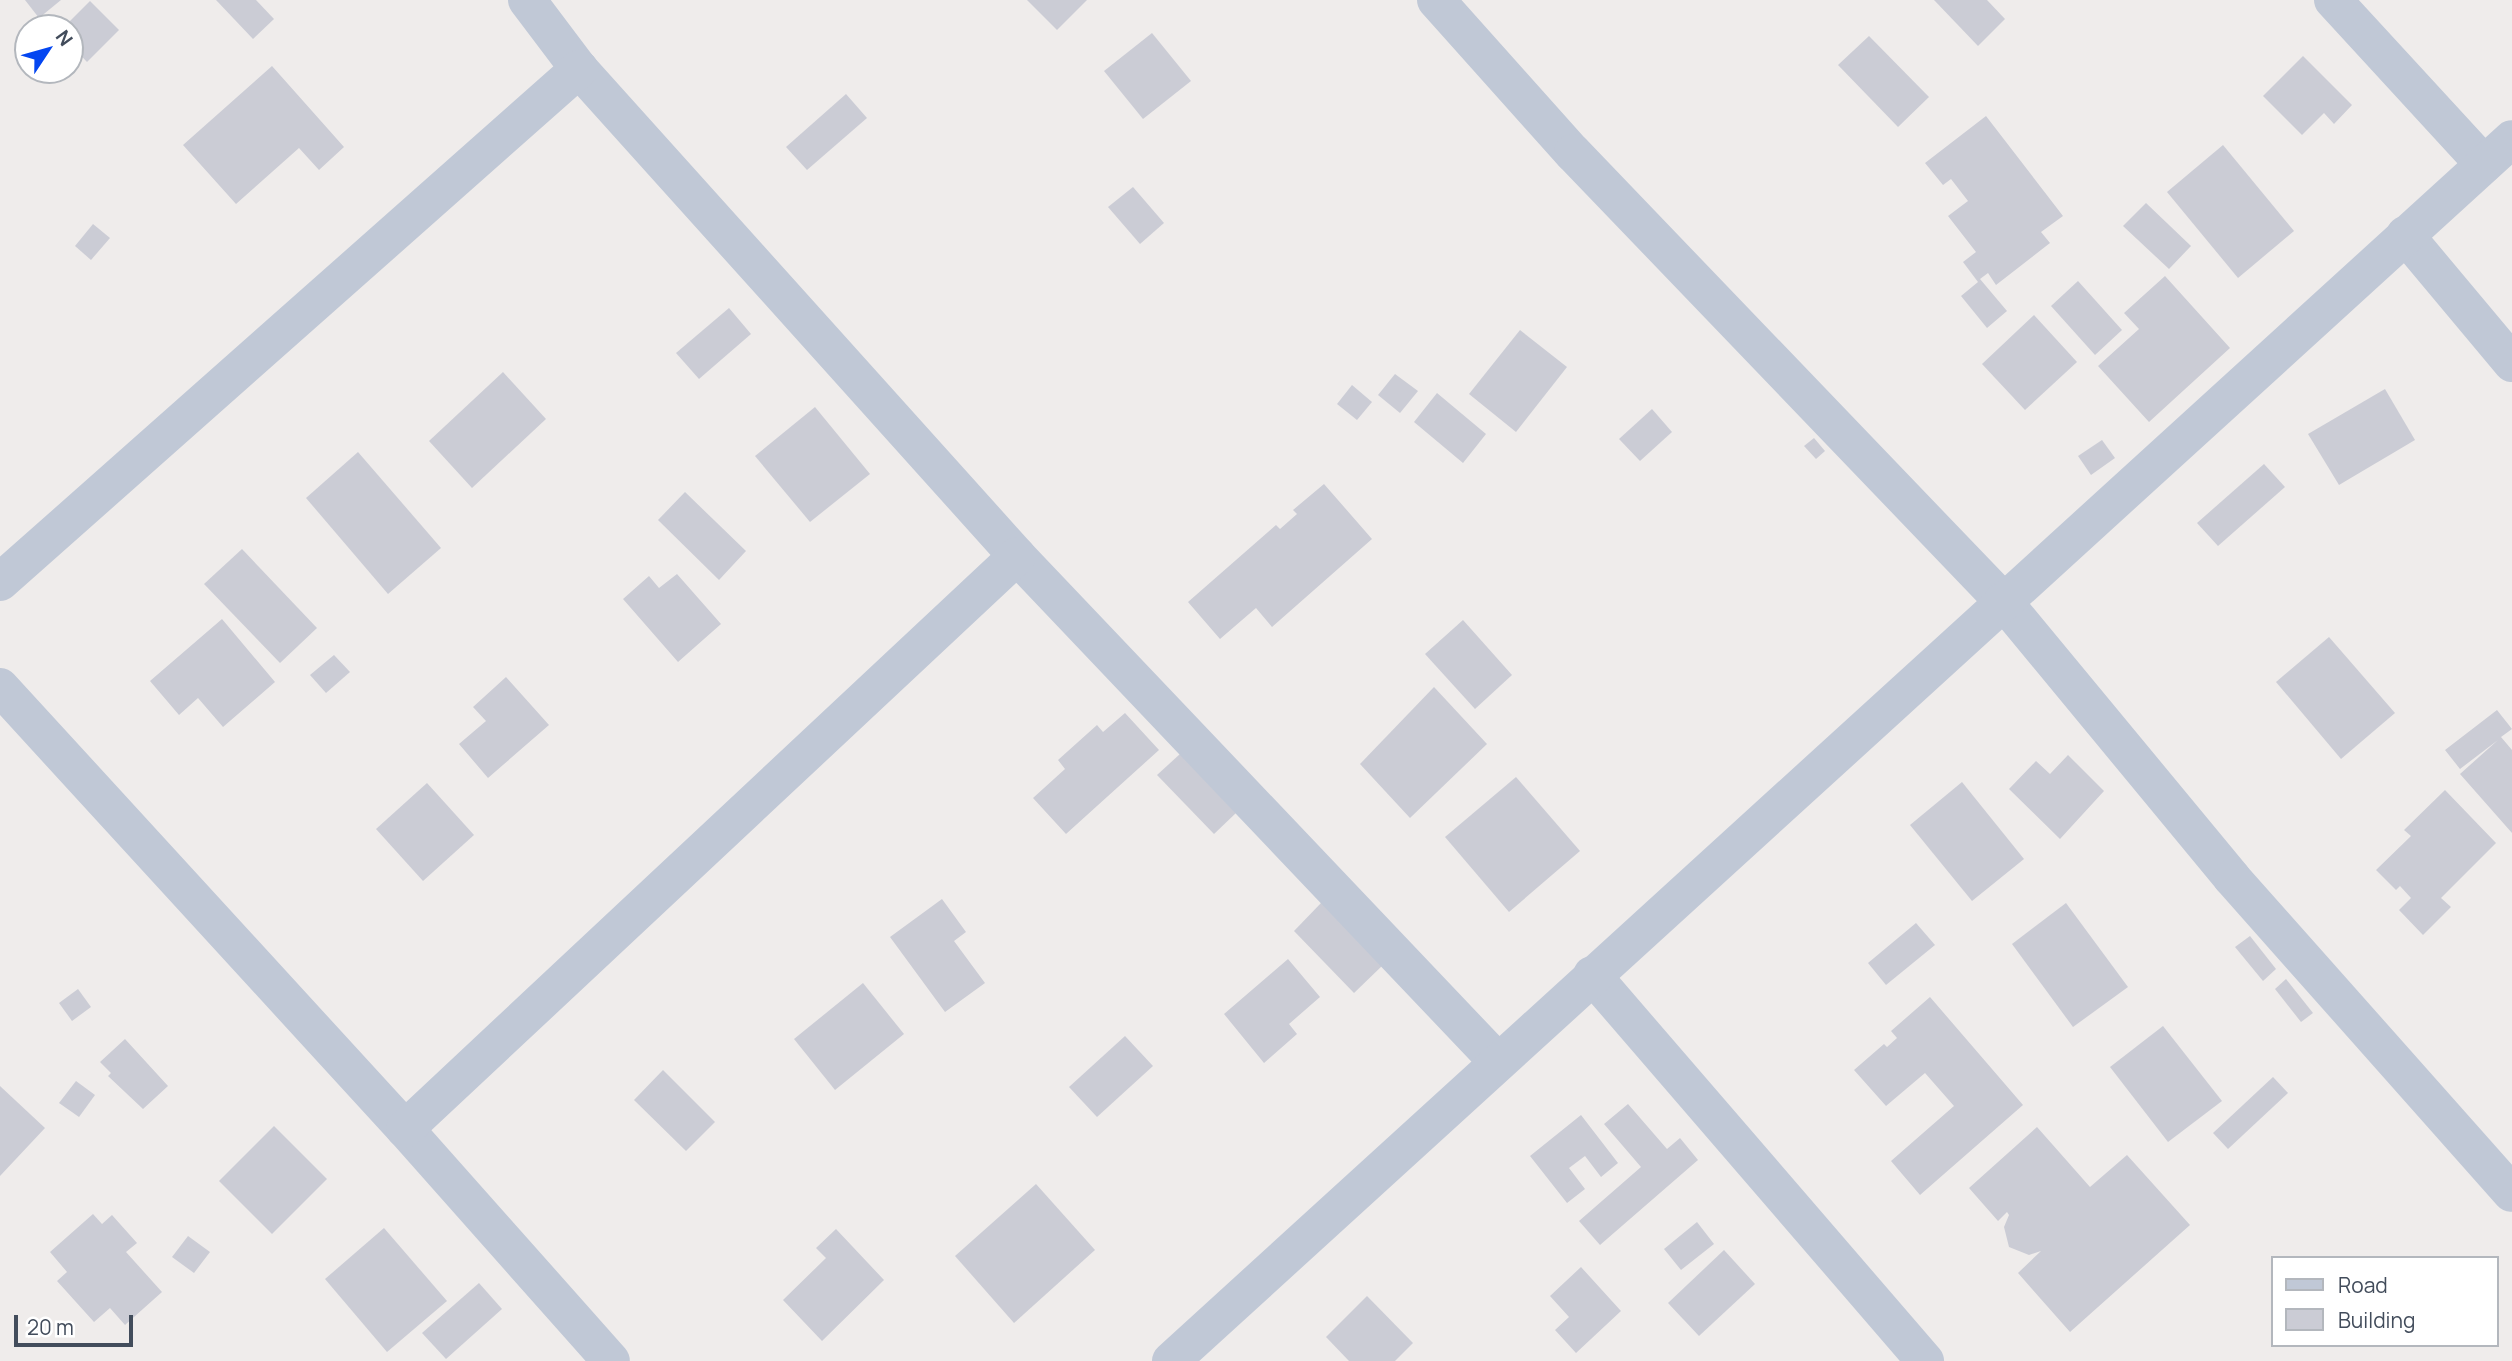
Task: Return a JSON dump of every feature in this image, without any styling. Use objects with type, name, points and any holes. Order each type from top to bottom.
[{"type":"street","points":[[527,0],[579,69],[1017,556],[1497,1061]]},
{"type":"street","points":[[1436,0],[1573,153],[2003,601],[2232,878],[2512,1193]]},
{"type":"street","points":[[2333,0],[2484,164]]},
{"type":"street","points":[[0,582],[579,69]]},
{"type":"street","points":[[1171,1361],[1497,1061],[2512,139]]},
{"type":"street","points":[[2405,235],[2512,363]]},
{"type":"street","points":[[405,1129],[1017,556]]},
{"type":"street","points":[[0,687],[405,1129],[611,1361]]},
{"type":"street","points":[[1592,975],[1924,1361]]},
{"type":"building","points":[[25,0],[61,0],[44,14],[36,14]]},
{"type":"building","points":[[216,0],[256,0],[274,19],[253,39]]},
{"type":"building","points":[[1027,0],[1087,0],[1057,30]]},
{"type":"building","points":[[1934,0],[1987,0],[2005,19],[1978,46]]},
{"type":"building","points":[[90,1],[119,30],[87,62],[84,59],[84,14],[77,14]]},
{"type":"building","points":[[1152,33],[1191,81],[1143,119],[1104,71]]},
{"type":"building","points":[[1869,36],[1929,97],[1898,127],[1838,65]]},
{"type":"building","points":[[2303,56],[2352,105],[2334,124],[2324,113],[2302,135],[2263,96]]},
{"type":"building","points":[[272,66],[344,147],[319,170],[299,148],[236,204],[183,145]]},
{"type":"building","points":[[846,94],[867,118],[807,170],[786,147]]},
{"type":"building","points":[[1986,116],[2063,216],[2041,232],[2050,243],[1996,285],[1988,273],[1980,279],[2007,311],[1987,328],[1961,296],[1978,282],[1963,262],[1976,252],[1948,216],[1968,201],[1951,179],[1943,185],[1925,163]]},
{"type":"building","points":[[2223,145],[2294,231],[2238,278],[2167,192]]},
{"type":"building","points":[[1133,187],[1164,223],[1140,244],[1108,207]]},
{"type":"building","points":[[2146,203],[2191,246],[2169,269],[2123,226]]},
{"type":"building","points":[[93,224],[110,238],[91,260],[75,246]]},
{"type":"building","points":[[2165,276],[2230,348],[2149,422],[2098,366],[2139,329],[2124,313]]},
{"type":"building","points":[[2078,281],[2122,330],[2095,355],[2051,306]]},
{"type":"building","points":[[729,308],[751,334],[699,379],[676,353]]},
{"type":"building","points":[[2034,315],[2077,362],[2025,410],[1982,364]]},
{"type":"building","points":[[1520,330],[1567,367],[1516,432],[1469,394]]},
{"type":"building","points":[[503,372],[546,419],[472,488],[429,441]]},
{"type":"building","points":[[1395,374],[1418,391],[1400,413],[1378,395]]},
{"type":"building","points":[[1352,385],[1372,402],[1357,420],[1337,404]]},
{"type":"building","points":[[2385,389],[2415,440],[2339,485],[2308,434]]},
{"type":"building","points":[[1437,393],[1486,434],[1463,463],[1414,422]]},
{"type":"building","points":[[815,407],[870,474],[810,522],[755,456]]},
{"type":"building","points":[[1652,409],[1672,432],[1640,461],[1619,439]]},
{"type":"building","points":[[1814,438],[1825,451],[1816,459],[1804,446]]},
{"type":"building","points":[[2102,440],[2115,458],[2091,475],[2078,456]]},
{"type":"building","points":[[358,452],[441,548],[388,594],[306,498]]},
{"type":"building","points":[[2264,464],[2285,487],[2218,546],[2197,523]]},
{"type":"building","points":[[1324,484],[1372,539],[1272,627],[1256,608],[1220,639],[1188,602],[1276,525],[1280,529],[1297,514],[1293,510]]},
{"type":"building","points":[[685,492],[746,551],[719,580],[658,520]]},
{"type":"building","points":[[242,549],[317,628],[280,663],[204,584]]},
{"type":"building","points":[[677,574],[721,624],[678,662],[623,599],[649,576],[659,588]]},
{"type":"building","points":[[222,619],[275,682],[223,727],[198,698],[179,715],[150,681]]},
{"type":"building","points":[[1463,620],[1512,675],[1475,709],[1425,654]]},
{"type":"building","points":[[2329,637],[2395,713],[2341,759],[2276,682]]},
{"type":"building","points":[[334,655],[350,672],[326,693],[310,675]]},
{"type":"building","points":[[506,677],[549,725],[488,778],[459,744],[486,721],[473,707]]},
{"type":"building","points":[[1434,687],[1487,744],[1410,818],[1360,764]]},
{"type":"building","points":[[2497,710],[2512,729],[2501,737],[2512,750],[2512,833],[2460,774],[2498,740],[2460,769],[2445,750]]},
{"type":"building","points":[[1125,713],[1159,750],[1066,834],[1033,798],[1065,769],[1058,760],[1097,725],[1103,732]]},
{"type":"building","points":[[1180,754],[1236,813],[1214,834],[1157,775]]},
{"type":"building","points":[[2068,755],[2104,791],[2060,839],[2009,789],[2036,761],[2050,774]]},
{"type":"building","points":[[1516,777],[1580,851],[1509,912],[1445,837]]},
{"type":"building","points":[[1962,782],[2024,859],[1972,901],[1910,825]]},
{"type":"building","points":[[427,783],[474,835],[423,881],[376,829]]},
{"type":"building","points":[[2445,790],[2496,843],[2441,898],[2451,907],[2423,935],[2399,910],[2411,898],[2400,886],[2396,890],[2376,870],[2411,836],[2404,830]]},
{"type":"building","points":[[942,899],[966,932],[954,941],[985,983],[945,1012],[890,937]]},
{"type":"building","points":[[1322,902],[1383,965],[1354,993],[1294,931]]},
{"type":"building","points":[[2066,903],[2128,987],[2073,1027],[2012,944]]},
{"type":"building","points":[[1916,923],[1935,945],[1886,985],[1868,963]]},
{"type":"building","points":[[2250,936],[2276,969],[2263,981],[2235,947]]},
{"type":"building","points":[[1288,959],[1320,997],[1289,1024],[1297,1034],[1264,1063],[1224,1014]]},
{"type":"building","points":[[2286,979],[2313,1013],[2301,1022],[2275,989]]},
{"type":"building","points":[[863,983],[904,1034],[835,1090],[794,1039]]},
{"type":"building","points":[[78,989],[91,1007],[72,1021],[59,1003]]},
{"type":"building","points":[[1930,997],[2023,1105],[1920,1195],[1891,1161],[1954,1106],[1925,1073],[1886,1106],[1854,1070],[1884,1044],[1887,1047],[1897,1038],[1891,1031]]},
{"type":"building","points":[[2163,1026],[2222,1101],[2168,1142],[2110,1067]]},
{"type":"building","points":[[1125,1036],[1153,1066],[1097,1117],[1069,1087]]},
{"type":"building","points":[[125,1039],[168,1086],[143,1109],[108,1076],[111,1073],[100,1062]]},
{"type":"building","points":[[663,1070],[715,1122],[686,1151],[634,1100]]},
{"type":"building","points":[[2273,1077],[2288,1093],[2228,1149],[2213,1133]]},
{"type":"building","points":[[76,1081],[95,1095],[79,1117],[59,1103]]},
{"type":"building","points":[[0,1086],[45,1128],[0,1176]]},
{"type":"building","points":[[1628,1104],[1667,1149],[1680,1138],[1698,1160],[1600,1245],[1579,1221],[1641,1167],[1604,1124]]},
{"type":"building","points":[[1581,1115],[1618,1163],[1601,1177],[1585,1156],[1569,1168],[1585,1189],[1567,1203],[1530,1156]]},
{"type":"building","points":[[274,1126],[327,1179],[272,1234],[219,1181]]},
{"type":"building","points":[[2037,1127],[2090,1187],[2127,1155],[2190,1225],[2070,1332],[2018,1273],[2041,1251],[2029,1255],[2009,1247],[2004,1227],[2009,1215],[2007,1212],[1998,1221],[1969,1188]]},
{"type":"building","points":[[1036,1184],[1095,1250],[1014,1323],[955,1256]]},
{"type":"building","points":[[93,1214],[102,1224],[112,1215],[137,1243],[126,1252],[162,1292],[125,1325],[110,1308],[94,1322],[57,1281],[67,1272],[50,1252]]},
{"type":"building","points":[[1697,1222],[1714,1244],[1681,1270],[1664,1249]]},
{"type":"building","points":[[384,1228],[447,1301],[387,1352],[325,1279]]},
{"type":"building","points":[[836,1229],[884,1280],[822,1341],[783,1300],[826,1258],[816,1248]]},
{"type":"building","points":[[188,1236],[210,1252],[194,1273],[172,1257]]},
{"type":"building","points":[[1724,1250],[1755,1284],[1699,1336],[1668,1303]]},
{"type":"building","points":[[1581,1267],[1621,1311],[1576,1353],[1555,1330],[1569,1317],[1550,1296]]},
{"type":"building","points":[[479,1283],[502,1309],[446,1359],[422,1333]]},
{"type":"building","points":[[1367,1296],[1413,1343],[1395,1361],[1349,1361],[1326,1337]]}]
